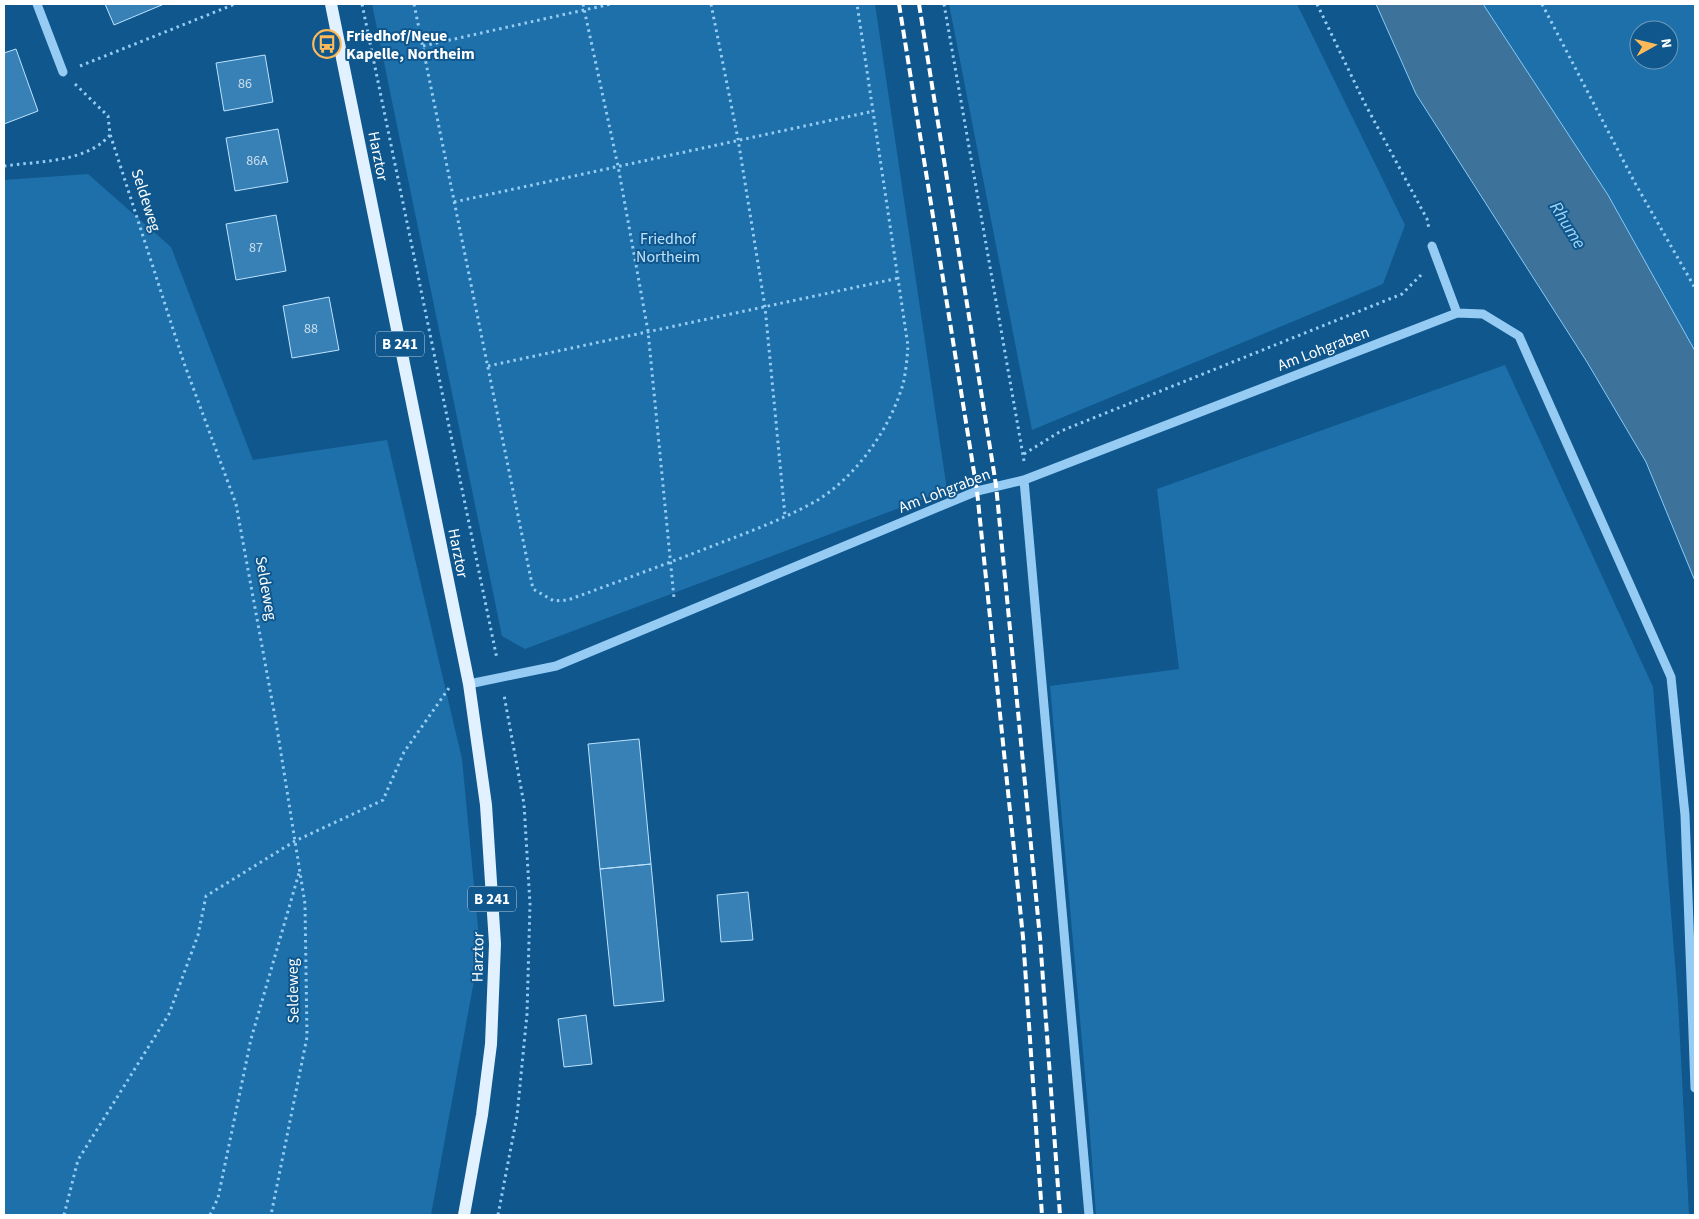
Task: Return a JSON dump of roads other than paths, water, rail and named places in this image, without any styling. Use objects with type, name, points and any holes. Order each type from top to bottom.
[{"type":"main road","name":"Harztor","points":[[331,4],[469,684],[486,805],[495,944],[490,1044],[482,1115],[464,1215]]},
{"type":"street","points":[[37,4],[63,72]]},
{"type":"street","points":[[1432,246],[1458,313],[1483,314],[1519,336],[1671,677],[1685,815],[1695,1088]]},
{"type":"street","name":"Am Lohgraben","points":[[469,684],[556,666],[977,491],[1024,480],[1458,313]]},
{"type":"street","points":[[1024,480],[1089,1215]]},
{"type":"water","name":"Rhume","points":[[1376,4],[1483,4],[1608,195],[1695,351],[1695,581],[1646,462],[1587,362],[1416,94]]},
{"type":"railway","points":[[899,4],[977,491],[1023,937],[1042,1215]]},
{"type":"railway","points":[[919,4],[996,485],[1040,938],[1060,1215]]},
{"type":"place","name":"Friedhof/Neue Kapelle, Northeim","points":[[327,44]]},
{"type":"park label","name":"Friedhof Northeim","points":[[668,247]]}]
